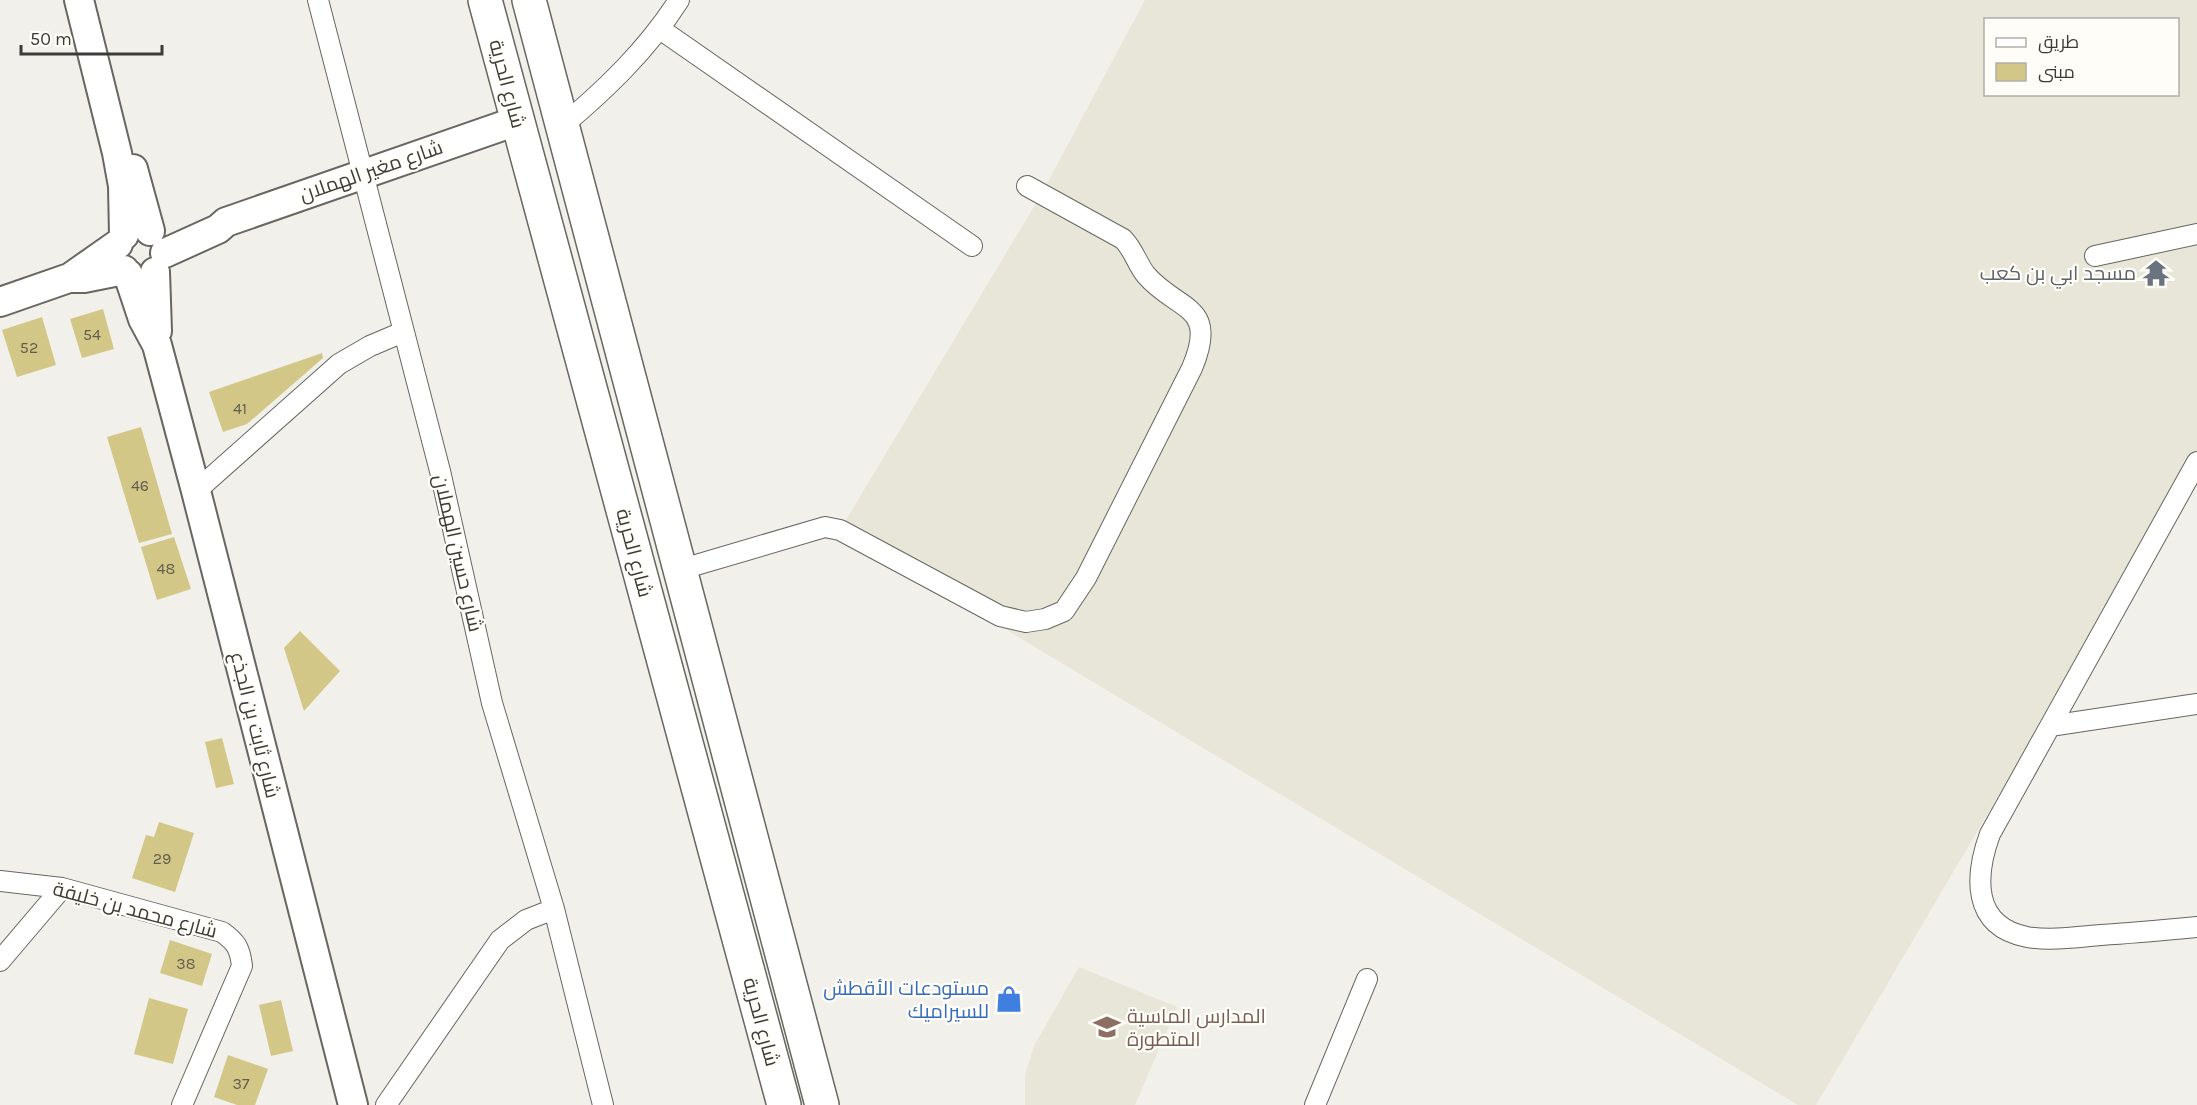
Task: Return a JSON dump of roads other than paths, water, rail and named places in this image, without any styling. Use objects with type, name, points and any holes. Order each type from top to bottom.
[{"type":"highway","name":"شارع الحرية","points":[[485,0],[784,1105]]},
{"type":"highway","name":"شارع الحرية","points":[[529,0],[822,1105]]},
{"type":"street","name":"شارع ثابت بن الجذع","points":[[79,0],[140,252]]},
{"type":"street","name":"شارع ثابت بن الجذع","points":[[87,0],[140,252],[157,345],[353,1105]]},
{"type":"street","name":"شارع حسين الهملان","points":[[318,0],[440,471],[492,703],[554,909],[603,1105]]},
{"type":"street","points":[[561,127],[610,86],[660,29],[679,0]]},
{"type":"street","points":[[660,29],[972,246]]},
{"type":"street","name":"شارع مغير الهملان","points":[[0,302],[69,278],[84,279],[140,252],[216,221],[226,222],[364,172],[517,121]]},
{"type":"street","points":[[679,570],[825,527],[832,528],[1000,616],[1026,622],[1045,619],[1064,611],[1086,578],[1187,378],[1199,352],[1202,332],[1193,312],[1146,274],[1131,247],[1123,239],[1026,186]]},
{"type":"street","points":[[2095,256],[2197,234]]},
{"type":"street","points":[[196,491],[339,364],[370,346],[403,332]]},
{"type":"street","points":[[2197,462],[1990,834],[1981,858],[1978,880],[1982,896],[1994,920],[2006,929],[2027,937],[2056,938],[2197,927]]},
{"type":"street","points":[[2176,500],[2197,495]]},
{"type":"street","points":[[2050,726],[2197,704]]},
{"type":"street","name":"شارع محمد بن خليفة","points":[[0,881],[62,888],[222,932],[235,941],[243,966],[182,1105]]},
{"type":"street","points":[[0,961],[62,888]]},
{"type":"street","points":[[386,1105],[500,940],[526,920],[554,909]]},
{"type":"street","points":[[1318,1104],[1367,979]]},
{"type":"place","name":"مسجد ابي بن كعب","points":[[2156,273]]},
{"type":"place","name":"مستودعات الأقطش للسيراميك","points":[[1009,999]]},
{"type":"place","name":"المدارس الماسية المتطورة","points":[[1107,1027]]}]
